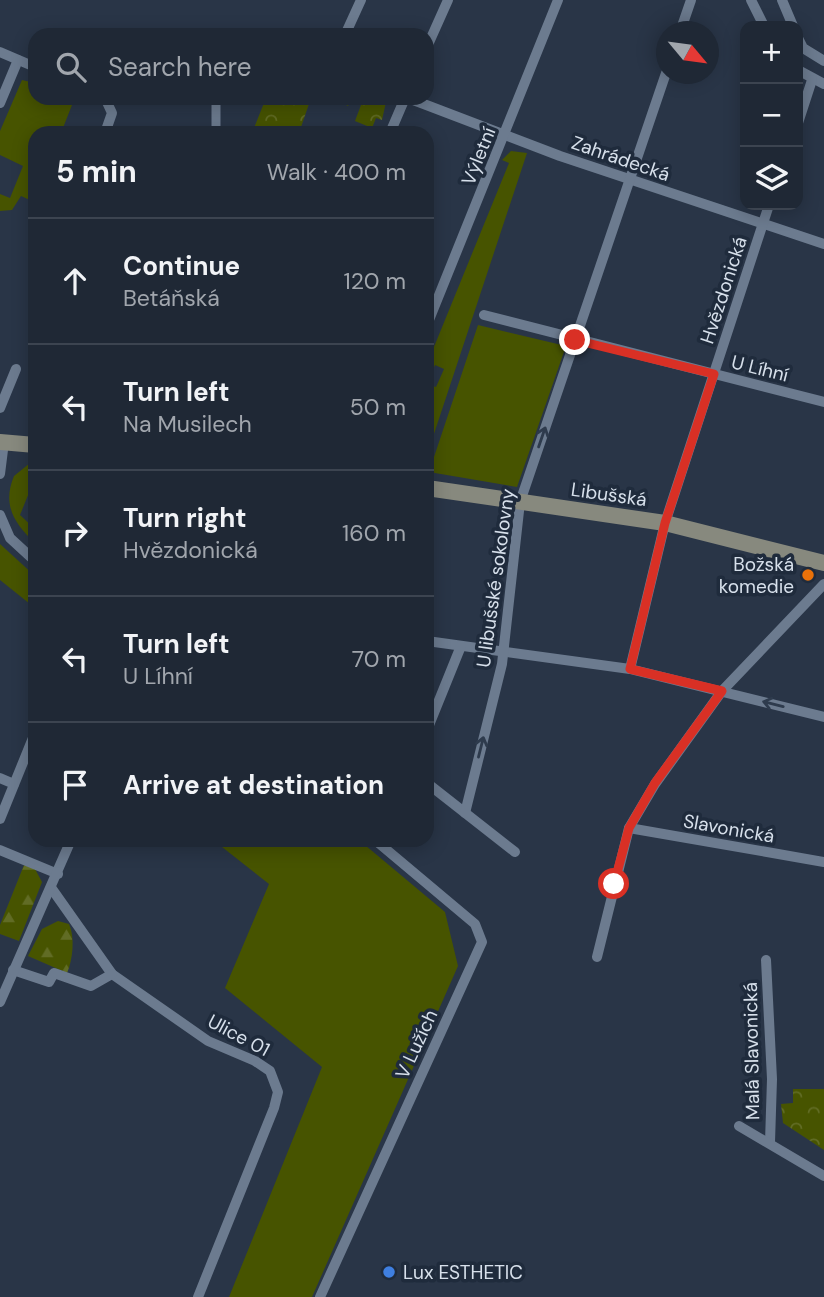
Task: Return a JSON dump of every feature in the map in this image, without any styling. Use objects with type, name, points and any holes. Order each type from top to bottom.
[{"type":"main road","points":[[2,442],[28,444]]},
{"type":"main road","name":"Libušská","points":[[434,489],[665,523],[824,563]]},
{"type":"street","points":[[348,28],[360,0]]},
{"type":"street","points":[[434,31],[447,0]]},
{"type":"street","name":"Výletní","points":[[434,308],[558,0]]},
{"type":"street","points":[[684,21],[691,0]]},
{"type":"street","points":[[751,0],[762,21]]},
{"type":"street","points":[[782,0],[791,21]]},
{"type":"street","points":[[803,48],[824,61]]},
{"type":"street","points":[[0,52],[28,64]]},
{"type":"street","points":[[0,103],[18,60]]},
{"type":"street","points":[[803,73],[824,84]]},
{"type":"street","points":[[803,109],[813,80]]},
{"type":"street","name":"U libušské sokolovny","points":[[465,813],[502,664],[520,502],[663,84]]},
{"type":"street","points":[[107,126],[112,113],[108,105]]},
{"type":"street","points":[[216,105],[216,126]]},
{"type":"street","points":[[393,126],[404,105]]},
{"type":"street","name":"Zahrádecká","points":[[425,105],[630,180],[824,244]]},
{"type":"street","name":"Hvězdonická","points":[[630,669],[665,523],[768,210]]},
{"type":"street","name":"U Líhní","points":[[484,315],[824,402]]},
{"type":"street","points":[[0,408],[16,369]]},
{"type":"street","points":[[0,474],[2,442]]},
{"type":"street","points":[[0,515],[10,538],[28,555]]},
{"type":"street","points":[[597,957],[629,828],[655,783],[722,691],[824,584]]},
{"type":"street","points":[[434,641],[630,669],[824,717]]},
{"type":"street","points":[[434,713],[461,646]]},
{"type":"street","points":[[0,819],[28,750]]},
{"type":"street","points":[[0,778],[14,784]]},
{"type":"street","points":[[434,789],[515,852]]},
{"type":"street","name":"Slavonická","points":[[629,828],[824,862]]},
{"type":"street","points":[[0,1002],[68,847]]},
{"type":"street","name":"V Lužích","points":[[320,1297],[482,942],[475,924],[383,847]]},
{"type":"street","points":[[0,850],[58,874]]},
{"type":"street","name":"Ulice 01","points":[[52,889],[112,974],[208,1041],[261,1064],[270,1071],[277,1085],[274,1108],[198,1297]]},
{"type":"street","name":"Malá Slavonická","points":[[766,960],[772,1079],[770,1142]]},
{"type":"street","points":[[13,970],[49,982],[54,973],[91,986],[112,974]]},
{"type":"street","points":[[739,1126],[824,1176]]},
{"type":"green space","points":[[22,80],[28,81],[28,105],[72,105],[64,126],[28,126],[28,199],[21,196],[12,210],[0,211],[0,194],[10,198],[23,166],[0,155],[0,131]]},
{"type":"green space","points":[[263,105],[309,105],[301,126],[255,126]]},
{"type":"green space","points":[[361,105],[385,105],[382,120],[376,118],[373,126],[355,121]]},
{"type":"green space","points":[[511,151],[527,153],[434,434],[434,386],[444,369],[435,365],[434,367],[434,347],[509,163],[502,160]]},
{"type":"green space","points":[[478,325],[566,346],[517,487],[434,473],[434,457]]},
{"type":"green space","points":[[28,465],[28,495],[20,515],[28,522],[28,536],[16,521],[10,505],[9,496],[14,476]]},
{"type":"green space","points":[[0,544],[28,570],[28,602],[0,580]]},
{"type":"green space","points":[[222,847],[367,847],[445,912],[458,966],[312,1297],[229,1297],[322,1067],[225,988],[269,884]]},
{"type":"green space","points":[[24,865],[35,869],[42,882],[19,941],[0,934],[0,925]]},
{"type":"green space","points":[[58,921],[69,924],[72,935],[72,955],[67,973],[28,956],[42,929]]},
{"type":"green space","points":[[793,1089],[824,1089],[824,1150],[783,1123],[781,1104],[793,1103]]},
{"type":"place","name":"Božská komedie","points":[[808,575]]},
{"type":"place","name":"Lux ESTHETIC","points":[[389,1272]]},
{"type":"route","points":[[575,340],[714,374],[665,523],[630,669],[722,691],[655,783],[629,828],[614,884]]}]
